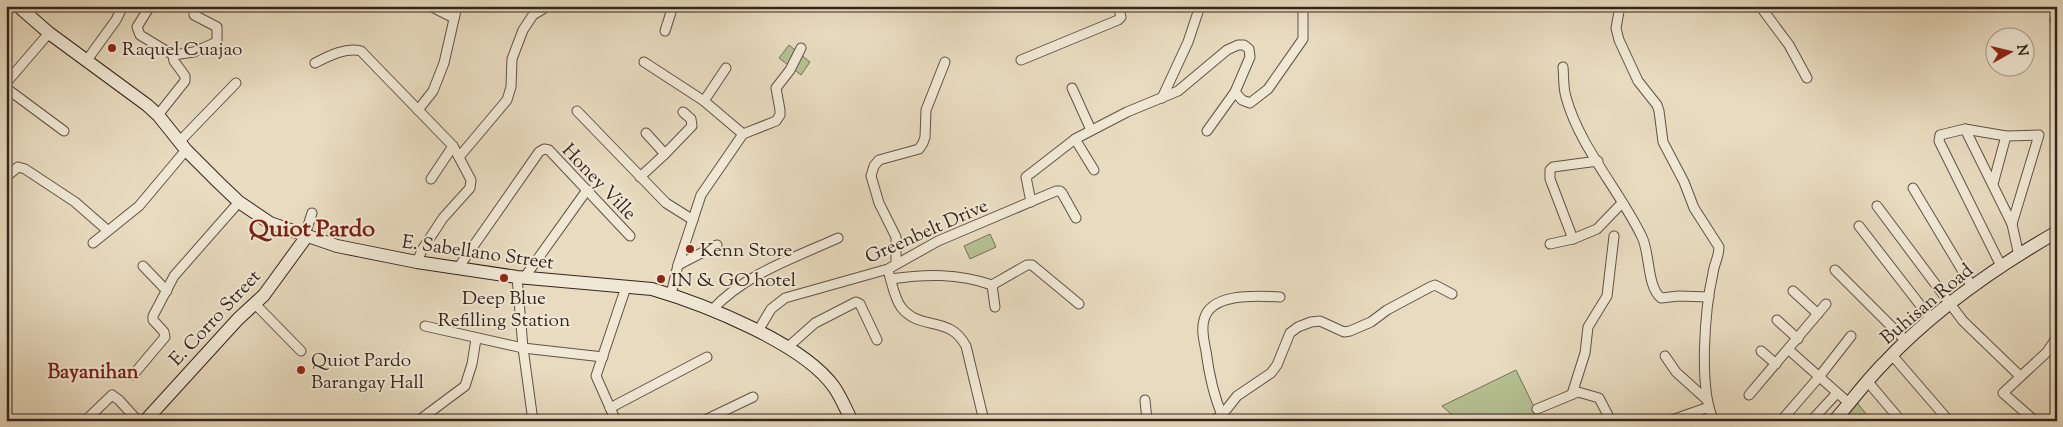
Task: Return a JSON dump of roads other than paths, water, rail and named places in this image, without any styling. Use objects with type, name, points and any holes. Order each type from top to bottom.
[{"type":"street","name":"E. Sabellano Street","points":[[18,6],[49,33],[158,115],[183,146],[239,202],[270,223],[337,246],[417,262],[520,277],[652,289],[671,294],[712,310],[788,347],[834,386],[852,421]]},
{"type":"street","points":[[87,60],[116,20],[123,6]]},
{"type":"street","points":[[150,6],[137,27],[137,32],[174,55],[194,52],[216,44],[218,40],[217,27],[194,15],[194,6]]},
{"type":"street","points":[[430,6],[454,18]]},
{"type":"street","points":[[418,110],[433,91],[444,63],[457,6]]},
{"type":"street","points":[[459,157],[507,100],[511,87],[512,59],[523,30],[533,15],[548,6]]},
{"type":"street","points":[[665,32],[672,6]]},
{"type":"street","points":[[1021,60],[1118,20],[1121,17],[1118,6]]},
{"type":"street","points":[[1162,98],[1188,42],[1200,6]]},
{"type":"street","points":[[1235,92],[1242,100],[1250,103],[1268,90],[1303,39],[1303,6]]},
{"type":"street","points":[[1620,6],[1616,28],[1619,40],[1638,81],[1660,111],[1663,142],[1684,182],[1694,208],[1719,247],[1709,297],[1704,348],[1708,403],[1714,421]]},
{"type":"street","points":[[1760,6],[1789,45],[1807,78]]},
{"type":"street","points":[[2057,17],[2055,20],[2057,23]]},
{"type":"street","points":[[6,83],[49,33]]},
{"type":"street","points":[[1031,202],[1026,177],[1075,139],[1127,112],[1178,91],[1227,50],[1238,45],[1244,45],[1250,49],[1250,57],[1235,92],[1207,131]]},
{"type":"street","points":[[671,294],[678,264],[701,194],[743,134],[776,121],[780,115],[780,110],[776,88],[790,70],[800,48]]},
{"type":"street","points":[[315,63],[352,49],[361,51],[452,146],[459,157],[470,180],[470,188],[443,218],[422,250],[417,262]]},
{"type":"street","points":[[158,115],[185,81],[185,76],[174,61],[174,55]]},
{"type":"street","points":[[644,62],[704,102],[743,134]]},
{"type":"street","points":[[945,62],[926,110],[923,144],[919,149],[880,160],[874,166],[871,176],[882,212],[896,237],[891,279],[900,306],[910,316],[951,328],[960,335],[966,346],[984,421]]},
{"type":"street","points":[[1563,67],[1565,96],[1575,124],[1643,239],[1658,296],[1661,298],[1679,296],[1709,297]]},
{"type":"street","points":[[704,102],[726,68]]},
{"type":"street","points":[[93,242],[139,206],[183,146],[236,83]]},
{"type":"street","points":[[6,88],[64,131]]},
{"type":"street","points":[[1072,88],[1091,130]]},
{"type":"street","points":[[577,111],[666,203],[692,220]]},
{"type":"street","points":[[640,177],[666,154],[692,126],[691,119],[684,112]]},
{"type":"street","points":[[1965,128],[2012,224],[2019,256]]},
{"type":"street","points":[[2001,266],[1939,141],[1940,136],[1965,128],[2006,136],[2039,135],[2012,224]]},
{"type":"street","points":[[646,133],[666,154]]},
{"type":"street","points":[[1994,184],[2006,136]]},
{"type":"street","points":[[1075,139],[1094,170]]},
{"type":"street","points":[[431,180],[452,146]]},
{"type":"street","name":"Honey Ville","points":[[458,268],[538,152],[544,149],[549,150],[630,236]]},
{"type":"street","points":[[1573,239],[1550,179],[1550,170],[1553,166],[1598,161]]},
{"type":"street","points":[[6,177],[18,167],[25,169],[75,202],[107,230]]},
{"type":"street","points":[[1913,188],[1971,285]]},
{"type":"street","points":[[533,421],[522,348],[520,277],[587,190]]},
{"type":"street","name":"Greenbelt Drive","points":[[758,331],[771,309],[785,298],[892,267],[938,241],[1060,191],[1076,218]]},
{"type":"street","points":[[133,375],[165,337],[164,332],[153,320],[154,312],[174,276],[239,202]]},
{"type":"street","points":[[1550,244],[1573,239],[1597,229],[1622,203]]},
{"type":"street","points":[[1877,206],[1949,303],[1978,337],[2020,376]]},
{"type":"street","points":[[306,235],[312,213]]},
{"type":"street","points":[[1859,226],[1931,319]]},
{"type":"street","name":"Buhisan Road","points":[[1834,421],[1892,355],[1949,303],[1971,285],[2057,232]]},
{"type":"street","name":"E. Corro Street","points":[[145,421],[238,319],[264,295],[306,235]]},
{"type":"street","points":[[1572,394],[1585,353],[1588,327],[1607,296],[1614,236]]},
{"type":"street","points":[[712,310],[724,296],[755,276],[838,238]]},
{"type":"street","points":[[678,264],[717,245]]},
{"type":"street","points":[[891,279],[924,274],[979,281],[992,285],[1027,265],[1032,265],[1079,304]]},
{"type":"street","points":[[143,266],[167,291]]},
{"type":"street","points":[[1835,270],[1906,342]]},
{"type":"street","points":[[992,285],[995,307]]},
{"type":"street","points":[[1212,421],[1222,415],[1237,396],[1271,373],[1277,365],[1290,334],[1298,327],[1320,321],[1344,332],[1350,332],[1435,285],[1452,294]]},
{"type":"street","points":[[616,421],[596,376],[626,287]]},
{"type":"street","points":[[1793,291],[1818,314]]},
{"type":"street","points":[[1222,415],[1210,382],[1203,326],[1205,315],[1210,309],[1224,300],[1243,296],[1280,296]]},
{"type":"street","points":[[788,347],[815,323],[856,302],[860,304],[877,340]]},
{"type":"street","points":[[254,304],[301,351]]},
{"type":"street","points":[[1748,395],[1789,350],[1826,304]]},
{"type":"street","points":[[1777,320],[1798,339]]},
{"type":"street","points":[[425,326],[522,348],[603,357]]},
{"type":"street","points":[[1781,421],[1851,336]]},
{"type":"street","points":[[2035,421],[2003,393],[2047,352],[2057,337]]},
{"type":"street","points":[[418,421],[465,386],[472,364],[476,339]]},
{"type":"street","points":[[1789,350],[1850,404]]},
{"type":"street","points":[[1761,351],[1776,364]]},
{"type":"street","points":[[1892,355],[1949,421]]},
{"type":"street","points":[[610,408],[707,356]]},
{"type":"street","points":[[1665,356],[1676,372],[1708,403]]},
{"type":"street","points":[[1868,382],[1901,421]]},
{"type":"street","points":[[1536,409],[1572,394],[1584,392],[1600,398],[1611,421]]},
{"type":"street","points":[[1810,421],[1838,393]]},
{"type":"street","points":[[85,421],[112,396],[119,400],[138,421]]},
{"type":"street","points":[[703,421],[753,397]]},
{"type":"street","points":[[1145,400],[1147,421]]},
{"type":"street","points":[[1669,421],[1708,403]]},
{"type":"place","name":"Raquel Cuajao","points":[[112,48]]},
{"type":"place","name":"Kenn Store","points":[[690,249]]},
{"type":"place","name":"Deep Blue Refilling Station","points":[[504,278]]},
{"type":"place","name":"IN & GO hotel","points":[[661,279]]},
{"type":"place","name":"Quiot Pardo Barangay Hall","points":[[301,370]]},
{"type":"district","name":"Quiot Pardo","points":[[312,228]]},
{"type":"district","name":"Bayanihan","points":[[93,371]]}]
